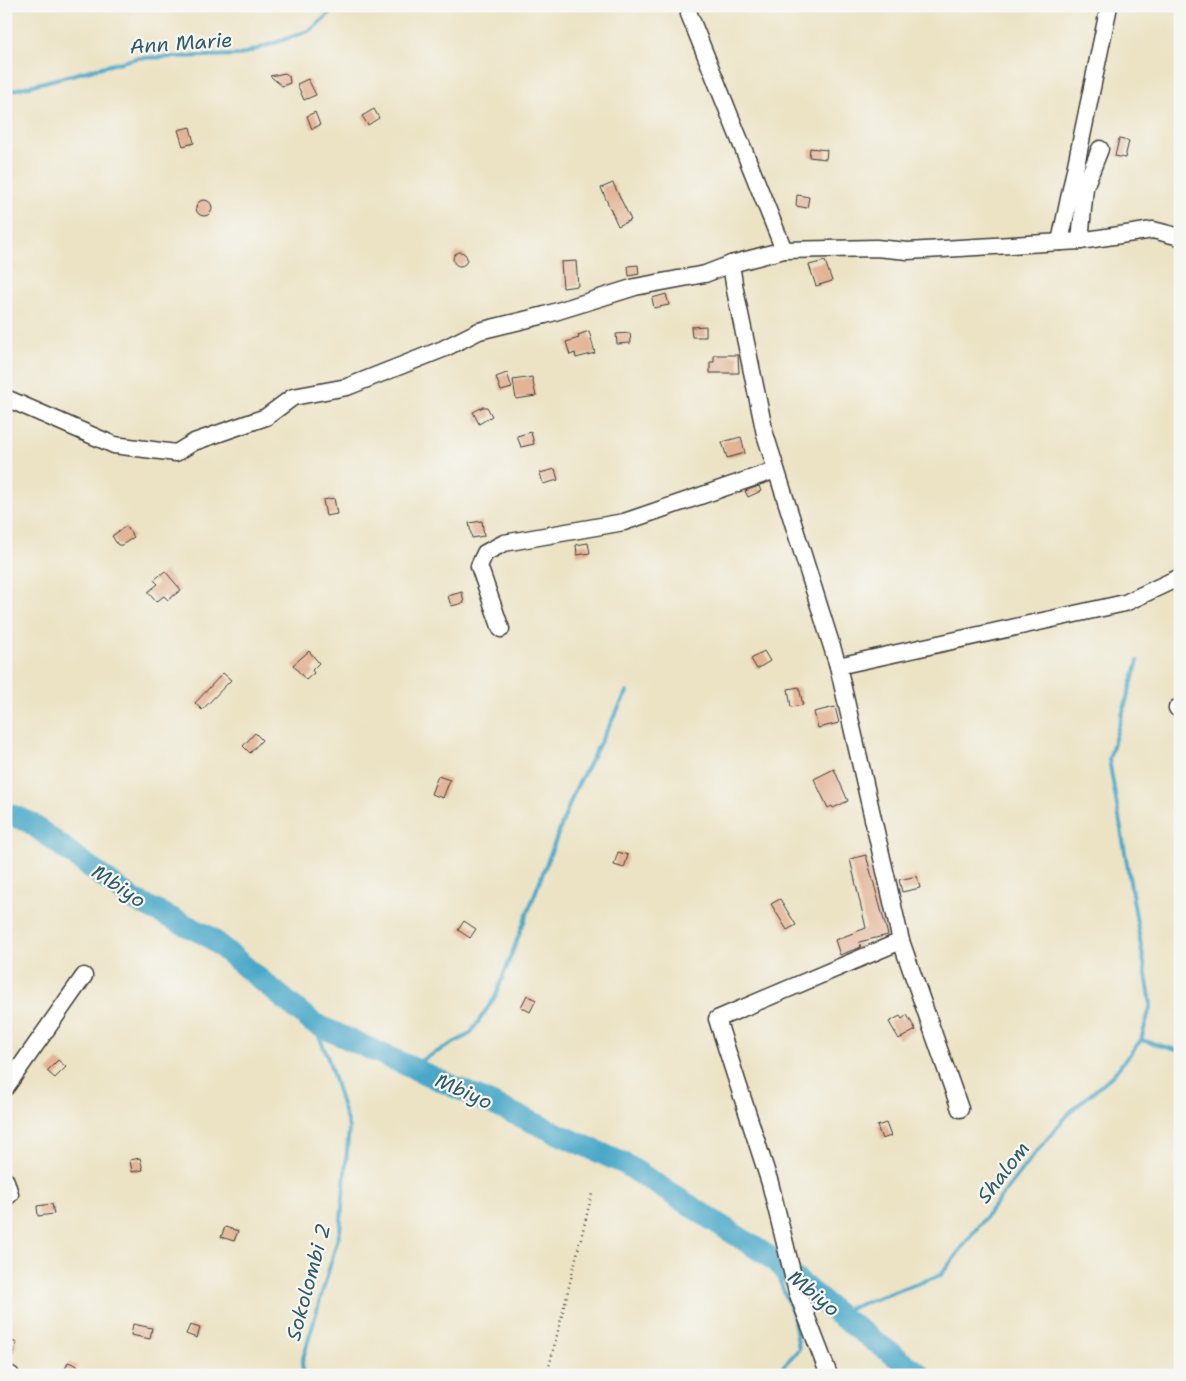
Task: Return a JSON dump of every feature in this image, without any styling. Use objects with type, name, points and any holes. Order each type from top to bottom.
[{"type":"street","points":[[1060,242],[1109,6]]},
{"type":"street","points":[[689,14],[784,250]]},
{"type":"street","points":[[1080,241],[1085,188],[1100,149]]},
{"type":"street","points":[[6,398],[114,445],[176,453],[194,442],[266,417],[293,397],[347,387],[443,349],[479,331],[545,315],[635,287],[705,274],[731,264],[784,250],[876,248],[908,251],[1080,241],[1153,230],[1180,237]]},
{"type":"street","points":[[731,264],[765,434],[838,666],[901,941],[960,1109]]},
{"type":"street","points":[[500,629],[479,566],[485,553],[504,543],[624,522],[776,470]]},
{"type":"street","points":[[838,666],[1125,603],[1180,578]]},
{"type":"street","points":[[829,1375],[797,1292],[770,1183],[717,1019],[901,941]]},
{"type":"street","points":[[6,1087],[84,976]]},
{"type":"street","points":[[6,1181],[10,1194],[6,1198]]},
{"type":"street","points":[[6,1373],[11,1375]]},
{"type":"path","points":[[547,1375],[592,1194]]},
{"type":"building","points":[[285,73],[289,76],[290,83],[282,86],[270,76]]},
{"type":"building","points":[[308,79],[316,95],[304,100],[297,84]]},
{"type":"building","points":[[374,109],[379,118],[368,125],[362,116]]},
{"type":"building","points":[[315,112],[320,125],[312,129],[307,116]]},
{"type":"building","points":[[190,127],[194,143],[183,146],[178,130]]},
{"type":"building","points":[[1119,139],[1129,141],[1125,158],[1115,156]]},
{"type":"building","points":[[810,148],[827,150],[826,159],[809,157]]},
{"type":"building","points":[[613,183],[631,220],[618,226],[601,188]]},
{"type":"building","points":[[797,195],[809,197],[807,208],[796,206]]},
{"type":"building","points":[[204,200],[210,202],[212,208],[210,214],[204,216],[198,214],[196,208],[198,202]]},
{"type":"building","points":[[457,252],[463,252],[467,259],[463,266],[457,266],[453,262],[453,256]]},
{"type":"building","points":[[576,261],[578,286],[563,288],[561,262]]},
{"type":"building","points":[[825,261],[832,281],[816,286],[809,265]]},
{"type":"building","points":[[638,265],[639,274],[629,276],[628,266]]},
{"type":"building","points":[[666,294],[669,305],[654,308],[652,298]]},
{"type":"building","points":[[706,326],[706,337],[692,337],[691,327]]},
{"type":"building","points":[[589,331],[595,353],[576,358],[575,353],[570,355],[566,342],[579,338],[578,335]]},
{"type":"building","points":[[630,333],[631,343],[617,344],[616,334]]},
{"type":"building","points":[[714,355],[738,355],[739,373],[710,373],[710,362],[714,362]]},
{"type":"building","points":[[507,373],[512,388],[501,391],[496,377]]},
{"type":"building","points":[[532,377],[536,396],[516,399],[513,380]]},
{"type":"building","points":[[487,407],[492,416],[479,424],[473,412]]},
{"type":"building","points":[[531,432],[534,444],[521,447],[517,436]]},
{"type":"building","points":[[741,437],[745,453],[727,458],[722,442]]},
{"type":"building","points":[[555,469],[558,480],[543,484],[540,473]]},
{"type":"building","points":[[759,486],[761,491],[748,497],[745,491]]},
{"type":"building","points":[[334,498],[337,514],[326,516],[323,500]]},
{"type":"building","points":[[482,521],[484,536],[472,538],[469,523]]},
{"type":"building","points":[[126,526],[134,537],[122,545],[118,545],[112,536]]},
{"type":"building","points":[[588,543],[590,553],[577,555],[576,545]]},
{"type":"building","points":[[165,571],[181,590],[168,600],[164,596],[156,602],[148,592],[158,584],[154,580]]},
{"type":"building","points":[[462,592],[464,603],[451,606],[448,596]]},
{"type":"building","points":[[309,651],[319,663],[312,670],[314,673],[306,680],[293,665]]},
{"type":"building","points":[[764,651],[770,661],[757,669],[751,659]]},
{"type":"building","points":[[223,673],[231,680],[202,710],[195,703]]},
{"type":"building","points":[[799,687],[803,705],[791,707],[788,689]]},
{"type":"building","points":[[835,707],[839,723],[818,728],[814,712]]},
{"type":"building","points":[[255,733],[262,740],[250,753],[243,746]]},
{"type":"building","points":[[834,769],[848,801],[833,808],[832,806],[828,808],[814,779]]},
{"type":"building","points":[[438,776],[450,780],[443,798],[431,794]]},
{"type":"building","points":[[618,852],[628,855],[624,868],[614,865]]},
{"type":"building","points":[[866,855],[888,935],[859,942],[861,947],[840,955],[835,940],[866,928],[850,859]]},
{"type":"building","points":[[917,876],[920,888],[902,892],[899,880]]},
{"type":"building","points":[[780,899],[796,925],[787,930],[771,904]]},
{"type":"building","points":[[464,921],[476,929],[470,938],[458,930]]},
{"type":"building","points":[[527,995],[536,1000],[530,1012],[521,1007]]},
{"type":"building","points":[[907,1015],[916,1030],[899,1039],[889,1022],[900,1016],[902,1019]]},
{"type":"building","points":[[58,1060],[66,1067],[55,1078],[47,1071]]},
{"type":"building","points":[[886,1123],[891,1136],[882,1139],[877,1126]]},
{"type":"building","points":[[140,1158],[143,1170],[132,1172],[130,1160]]},
{"type":"building","points":[[52,1204],[54,1214],[38,1216],[37,1206]]},
{"type":"building","points":[[225,1227],[238,1231],[234,1241],[221,1237]]},
{"type":"building","points":[[133,1324],[152,1328],[150,1339],[131,1335]]},
{"type":"building","points":[[190,1325],[200,1328],[197,1338],[186,1334]]},
{"type":"building","points":[[6,1339],[17,1343],[9,1364],[6,1363]]},
{"type":"building","points":[[68,1362],[78,1366],[74,1375],[64,1372]]},
{"type":"waterway","name":"Ann Marie","points":[[6,92],[137,58],[240,55],[311,30],[331,12],[350,6]]},
{"type":"waterway","name":"Shalom","points":[[836,1313],[941,1275],[1027,1163],[1071,1111],[1113,1075],[1141,1040],[1151,1004],[1109,759],[1138,661]]},
{"type":"waterway","points":[[409,1067],[470,1034],[495,997],[575,790],[627,692]]},
{"type":"waterway","name":"Mbiyo","points":[[6,813],[29,822],[134,900],[208,936],[313,1023],[625,1164],[770,1257],[836,1313],[921,1375]]},
{"type":"waterway","name":"Sokolombi 2","points":[[303,1375],[302,1362],[340,1231],[349,1128],[327,1055],[313,1023]]},
{"type":"waterway","name":"Shalom","points":[[1141,1040],[1180,1051]]},
{"type":"waterway","points":[[770,1257],[793,1314],[799,1349],[775,1375]]}]
